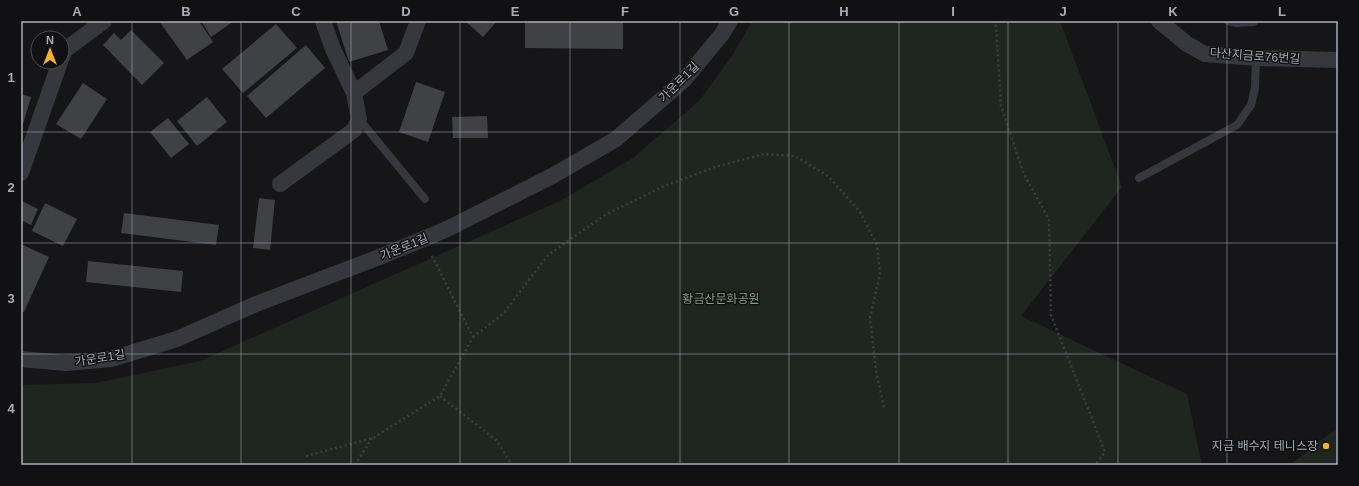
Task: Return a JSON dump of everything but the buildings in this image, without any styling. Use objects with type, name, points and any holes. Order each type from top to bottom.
[{"type":"street","points":[[70,46],[104,21]]},
{"type":"street","points":[[280,184],[354,130],[359,119],[354,93],[333,49],[323,21]]},
{"type":"street","points":[[354,93],[406,53],[418,21]]},
{"type":"street","name":"가운로1길","points":[[21,359],[66,363],[111,359],[170,341],[256,304],[382,256],[445,230],[554,175],[616,139],[684,80],[722,34],[730,21]]},
{"type":"street","name":"다산지금로76번길","points":[[1159,21],[1187,44],[1205,54],[1256,58],[1338,60]]},
{"type":"street","points":[[21,173],[57,70]]},
{"type":"lane","points":[[1228,21],[1236,23],[1255,21]]},
{"type":"lane","points":[[1139,178],[1236,124],[1251,105],[1255,88],[1256,58]]},
{"type":"lane","points":[[359,119],[425,199]]},
{"type":"path","points":[[992,21],[996,26],[1001,106],[1023,172],[1049,220],[1051,315],[1105,452],[1095,465]]},
{"type":"path","points":[[306,456],[372,438],[440,396],[473,337],[502,314],[548,255],[604,215],[662,187],[715,167],[764,154],[795,156],[828,176],[860,212],[877,246],[880,274],[870,318],[876,371],[884,408]]},
{"type":"path","points":[[424,239],[473,337]]},
{"type":"path","points":[[440,396],[496,440],[512,465]]},
{"type":"path","points":[[355,465],[372,438]]},
{"type":"green space","name":"황금산문화공원","points":[[752,21],[1060,21],[1122,187],[1021,316],[1187,394],[1202,465],[21,465],[21,385],[96,383],[200,361],[560,201],[633,158],[699,101],[732,56]]},
{"type":"green space","name":"지금 배수지 테니스장","points":[[1338,427],[1338,465],[1290,465]]},
{"type":"place","name":"지금 배수지 테니스장","points":[[1326,446]]}]
